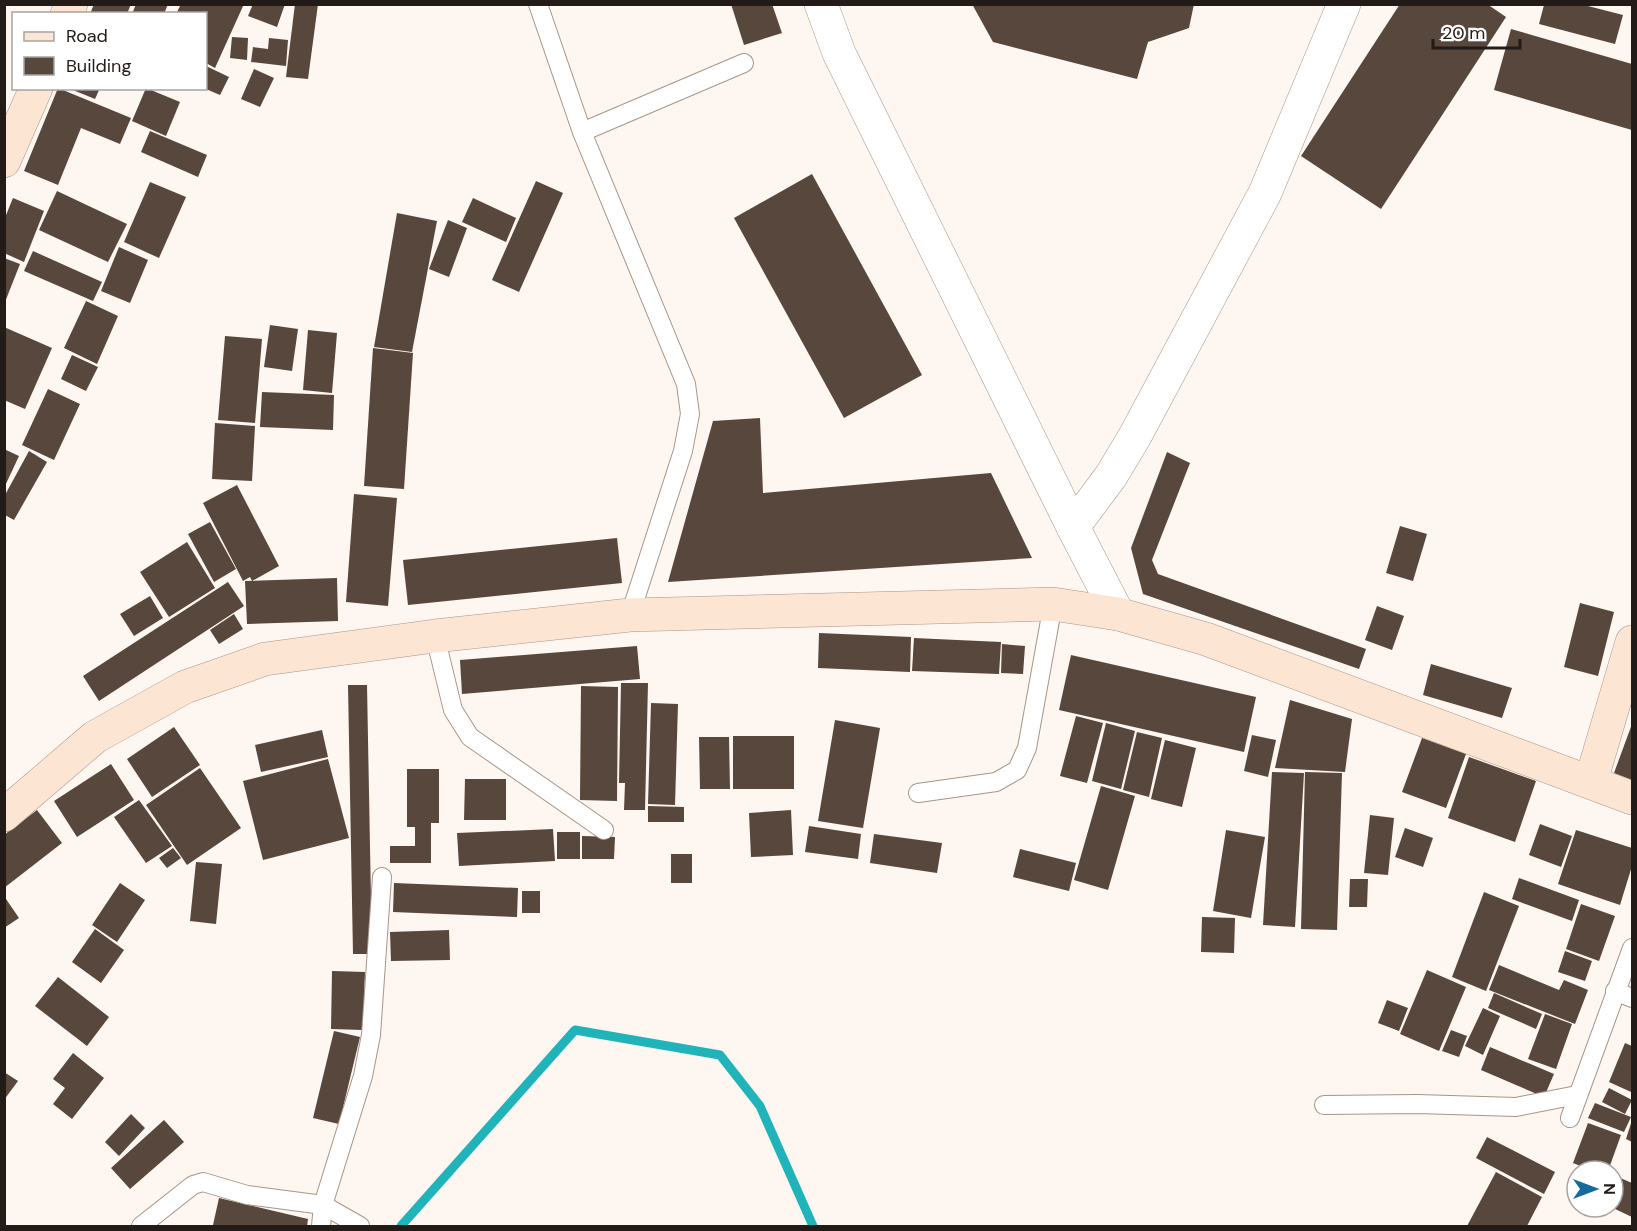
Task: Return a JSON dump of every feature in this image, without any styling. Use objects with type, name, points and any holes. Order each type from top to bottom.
[{"type":"main road","points":[[4,161],[35,90]]},
{"type":"main road","points":[[4,814],[95,737],[185,687],[265,659],[435,636],[630,615],[1053,604],[1118,614],[1206,639],[1632,798]]},
{"type":"main road","points":[[1591,782],[1632,642]]},
{"type":"street","points":[[821,4],[839,53],[1118,614]]},
{"type":"street","points":[[1073,527],[1112,476],[1265,194],[1344,4]]},
{"type":"lane","points":[[538,4],[582,132],[686,384],[690,414],[683,451],[630,615]]},
{"type":"lane","points":[[582,132],[744,63]]},
{"type":"lane","points":[[918,793],[996,782],[1017,770],[1027,748],[1053,604]]},
{"type":"lane","points":[[435,636],[453,710],[470,737],[604,830]]},
{"type":"lane","points":[[321,1227],[323,1205],[363,1076],[371,1035],[381,877]]},
{"type":"lane","points":[[1570,1118],[1632,948]]},
{"type":"lane","points":[[1615,991],[1632,998]]},
{"type":"lane","points":[[1324,1105],[1417,1104],[1516,1107],[1577,1095]]},
{"type":"lane","points":[[141,1227],[193,1185],[202,1182],[247,1195],[323,1205],[360,1227]]},
{"type":"building","points":[[94,4],[131,4],[128,12],[91,12]]},
{"type":"building","points":[[136,4],[168,4],[165,12],[133,12]]},
{"type":"building","points":[[181,4],[244,4],[215,68],[207,64],[207,12],[177,12]]},
{"type":"building","points":[[253,4],[285,4],[277,27],[248,16]]},
{"type":"building","points":[[295,4],[318,4],[308,79],[286,77]]},
{"type":"building","points":[[731,4],[772,4],[782,33],[744,45]]},
{"type":"building","points":[[972,4],[1194,4],[1189,28],[1148,42],[1137,79],[993,42]]},
{"type":"building","points":[[1400,4],[1487,4],[1506,17],[1381,209],[1301,156]]},
{"type":"building","points":[[1544,5],[1584,5],[1623,15],[1615,44],[1539,24]]},
{"type":"building","points":[[1511,29],[1632,64],[1632,130],[1494,90]]},
{"type":"building","points":[[232,37],[248,38],[247,60],[230,58]]},
{"type":"building","points":[[269,38],[288,40],[286,66],[251,62],[253,47],[268,49]]},
{"type":"building","points":[[207,66],[229,77],[220,95],[207,89]]},
{"type":"building","points":[[254,69],[274,78],[260,107],[241,99]]},
{"type":"building","points":[[57,90],[63,90],[131,118],[120,144],[81,128],[58,185],[24,171]]},
{"type":"building","points":[[73,90],[99,90],[95,99]]},
{"type":"building","points":[[145,90],[151,90],[180,102],[166,136],[132,121]]},
{"type":"building","points":[[150,131],[207,155],[198,177],[141,152]]},
{"type":"building","points":[[812,174],[922,375],[844,418],[734,218]]},
{"type":"building","points":[[536,181],[563,193],[519,292],[492,280]]},
{"type":"building","points":[[150,182],[186,197],[159,258],[124,242]]},
{"type":"building","points":[[57,191],[127,224],[108,262],[39,230]]},
{"type":"building","points":[[13,198],[44,211],[24,262],[4,253],[4,220]]},
{"type":"building","points":[[473,198],[516,218],[506,242],[462,222]]},
{"type":"building","points":[[397,213],[437,221],[412,352],[374,347]]},
{"type":"building","points":[[448,220],[467,228],[449,277],[429,269]]},
{"type":"building","points":[[119,247],[148,260],[130,303],[101,291]]},
{"type":"building","points":[[33,251],[102,282],[93,301],[24,271]]},
{"type":"building","points":[[4,258],[20,264],[5,302],[4,302]]},
{"type":"building","points":[[86,301],[118,316],[97,364],[64,348]]},
{"type":"building","points":[[270,325],[298,329],[292,371],[264,367]]},
{"type":"building","points":[[4,327],[52,348],[25,409],[4,400]]},
{"type":"building","points":[[308,330],[337,333],[332,393],[303,390]]},
{"type":"building","points":[[225,336],[262,339],[255,423],[218,420]]},
{"type":"building","points":[[373,348],[413,353],[404,489],[364,486]]},
{"type":"building","points":[[72,355],[98,367],[86,391],[61,379]]},
{"type":"building","points":[[48,389],[80,404],[54,460],[22,445]]},
{"type":"building","points":[[262,392],[334,395],[333,430],[260,427]]},
{"type":"building","points":[[760,418],[763,493],[991,473],[1032,558],[668,582],[713,421]]},
{"type":"building","points":[[215,423],[255,426],[252,481],[212,479]]},
{"type":"building","points":[[4,449],[19,456],[4,488]]},
{"type":"building","points":[[29,451],[47,462],[14,520],[5,515],[5,495]]},
{"type":"building","points":[[1167,452],[1190,463],[1152,560],[1158,574],[1366,649],[1359,669],[1143,594],[1131,548]]},
{"type":"building","points":[[237,485],[279,566],[252,581],[250,577],[243,581],[203,503]]},
{"type":"building","points":[[354,494],[397,498],[388,606],[346,602]]},
{"type":"building","points":[[210,522],[236,569],[214,582],[188,534]]},
{"type":"building","points":[[1400,526],[1427,534],[1413,581],[1386,573]]},
{"type":"building","points":[[617,538],[622,583],[408,605],[403,560]]},
{"type":"building","points":[[187,542],[215,588],[169,617],[140,572]]},
{"type":"building","points":[[337,578],[338,621],[247,624],[245,581]]},
{"type":"building","points":[[228,582],[244,606],[99,701],[83,676]]},
{"type":"building","points":[[150,596],[163,618],[134,636],[120,614]]},
{"type":"building","points":[[1580,603],[1614,612],[1598,676],[1564,667]]},
{"type":"building","points":[[1377,606],[1404,616],[1392,650],[1365,640]]},
{"type":"building","points":[[234,614],[243,629],[219,644],[210,630]]},
{"type":"building","points":[[819,633],[911,637],[910,672],[818,668]]},
{"type":"building","points":[[914,638],[1001,642],[999,674],[912,671]]},
{"type":"building","points":[[1002,644],[1025,646],[1023,674],[1001,673]]},
{"type":"building","points":[[637,646],[640,679],[462,694],[460,660]]},
{"type":"building","points":[[1071,655],[1256,697],[1244,752],[1059,710]]},
{"type":"building","points":[[1431,664],[1512,688],[1502,718],[1423,695]]},
{"type":"building","points":[[621,683],[648,683],[645,810],[624,810],[625,783],[619,783]]},
{"type":"building","points":[[348,685],[367,685],[372,954],[353,954]]},
{"type":"building","points":[[581,686],[618,687],[617,801],[580,800]]},
{"type":"building","points":[[1290,700],[1352,719],[1345,772],[1275,768]]},
{"type":"building","points":[[651,703],[678,704],[675,805],[648,804]]},
{"type":"building","points":[[1076,716],[1103,723],[1087,783],[1060,776]]},
{"type":"building","points":[[835,720],[880,728],[863,828],[818,821]]},
{"type":"building","points":[[1106,723],[1135,731],[1121,789],[1092,781]]},
{"type":"building","points":[[1632,724],[1632,780],[1614,773]]},
{"type":"building","points":[[174,727],[200,765],[152,797],[127,759]]},
{"type":"building","points":[[322,730],[328,757],[261,772],[255,745]]},
{"type":"building","points":[[1137,732],[1162,738],[1149,797],[1123,790]]},
{"type":"building","points":[[1252,735],[1276,740],[1268,777],[1244,771]]},
{"type":"building","points":[[733,736],[794,736],[794,789],[733,789]]},
{"type":"building","points":[[699,737],[729,737],[730,789],[700,789]]},
{"type":"building","points":[[1422,738],[1466,754],[1446,808],[1402,792]]},
{"type":"building","points":[[1165,740],[1196,748],[1182,807],[1151,799]]},
{"type":"building","points":[[1469,757],[1536,781],[1515,842],[1448,818]]},
{"type":"building","points":[[328,759],[349,838],[263,860],[243,781]]},
{"type":"building","points":[[111,764],[134,800],[77,837],[54,801]]},
{"type":"building","points":[[200,768],[241,828],[187,865],[146,805]]},
{"type":"building","points":[[407,769],[439,769],[439,823],[431,823],[431,863],[390,863],[390,846],[415,846],[415,827],[407,827]]},
{"type":"building","points":[[1272,772],[1304,773],[1295,927],[1263,925]]},
{"type":"building","points":[[1305,772],[1342,773],[1337,930],[1301,929]]},
{"type":"building","points":[[465,779],[506,779],[506,820],[464,820]]},
{"type":"building","points":[[1101,786],[1135,796],[1108,890],[1074,880]]},
{"type":"building","points":[[139,800],[172,846],[146,863],[114,817]]},
{"type":"building","points":[[648,806],[684,807],[684,822],[648,822]]},
{"type":"building","points":[[37,810],[62,843],[4,888],[4,835]]},
{"type":"building","points":[[791,810],[793,855],[751,857],[749,813]]},
{"type":"building","points":[[1370,815],[1394,818],[1388,875],[1364,873]]},
{"type":"building","points":[[1540,824],[1572,836],[1561,867],[1529,855]]},
{"type":"building","points":[[809,826],[861,834],[858,859],[805,852]]},
{"type":"building","points":[[1405,828],[1433,838],[1423,867],[1395,857]]},
{"type":"building","points":[[553,829],[555,861],[459,866],[457,833]]},
{"type":"building","points":[[1226,830],[1265,837],[1251,918],[1213,911]]},
{"type":"building","points":[[1576,830],[1632,848],[1632,866],[1620,905],[1558,884]]},
{"type":"building","points":[[557,832],[580,832],[580,859],[557,859]]},
{"type":"building","points":[[874,834],[942,843],[937,873],[870,863]]},
{"type":"building","points":[[582,836],[615,837],[614,859],[582,859]]},
{"type":"building","points":[[173,848],[181,858],[167,868],[159,858]]},
{"type":"building","points":[[1020,849],[1076,863],[1069,891],[1013,877]]},
{"type":"building","points":[[671,854],[692,854],[692,883],[671,883]]},
{"type":"building","points":[[196,862],[222,864],[216,924],[190,921]]},
{"type":"building","points":[[1519,878],[1579,900],[1572,921],[1512,899]]},
{"type":"building","points":[[1350,879],[1368,879],[1367,907],[1349,907]]},
{"type":"building","points":[[120,883],[145,900],[117,942],[92,925]]},
{"type":"building","points":[[394,883],[518,888],[517,917],[393,912]]},
{"type":"building","points":[[522,891],[540,891],[540,913],[522,913]]},
{"type":"building","points":[[1484,892],[1519,906],[1486,991],[1452,977]]},
{"type":"building","points":[[4,896],[19,918],[4,928]]},
{"type":"building","points":[[1581,904],[1615,916],[1599,961],[1566,949]]},
{"type":"building","points":[[1202,917],[1235,918],[1234,953],[1201,952]]},
{"type":"building","points":[[95,929],[124,950],[101,983],[72,962]]},
{"type":"building","points":[[449,930],[450,960],[391,961],[390,932]]},
{"type":"building","points":[[1565,951],[1592,961],[1585,981],[1558,972]]},
{"type":"building","points":[[1499,965],[1559,990],[1564,980],[1588,990],[1575,1024],[1489,990]]},
{"type":"building","points":[[1427,970],[1466,987],[1439,1051],[1400,1034]]},
{"type":"building","points":[[332,971],[365,972],[363,1030],[331,1029]]},
{"type":"building","points":[[58,977],[109,1017],[87,1046],[35,1006]]},
{"type":"building","points":[[1494,993],[1542,1014],[1536,1029],[1488,1008]]},
{"type":"building","points":[[1387,1000],[1408,1008],[1399,1031],[1378,1023]]},
{"type":"building","points":[[1483,1008],[1500,1016],[1483,1055],[1465,1046]]},
{"type":"building","points":[[1545,1014],[1572,1024],[1556,1069],[1528,1059]]},
{"type":"building","points":[[1451,1030],[1467,1036],[1459,1057],[1442,1051]]},
{"type":"building","points":[[334,1031],[360,1037],[339,1124],[313,1118]]},
{"type":"building","points":[[1625,1043],[1632,1046],[1631,1092],[1609,1082]]},
{"type":"building","points":[[1490,1047],[1554,1074],[1544,1097],[1481,1070]]},
{"type":"building","points":[[73,1053],[104,1078],[72,1119],[53,1104],[65,1088],[53,1079]]},
{"type":"building","points":[[4,1072],[18,1081],[4,1100]]},
{"type":"building","points":[[1609,1088],[1632,1100],[1625,1114],[1602,1102]]},
{"type":"building","points":[[1595,1103],[1631,1117],[1624,1132],[1588,1118]]},
{"type":"building","points":[[131,1114],[145,1128],[119,1156],[105,1142]]},
{"type":"building","points":[[164,1120],[184,1142],[130,1189],[111,1168]]},
{"type":"building","points":[[1632,1120],[1632,1142],[1626,1139]]},
{"type":"building","points":[[1588,1123],[1621,1135],[1612,1159],[1574,1159]]},
{"type":"building","points":[[1487,1137],[1555,1172],[1544,1194],[1476,1158]]},
{"type":"building","points":[[1496,1172],[1542,1197],[1527,1226],[1467,1226]]},
{"type":"building","points":[[1625,1180],[1632,1183],[1632,1217],[1625,1214]]},
{"type":"building","points":[[219,1198],[308,1219],[307,1226],[213,1225]]},
{"type":"waterway","points":[[401,1226],[575,1030],[720,1055],[760,1106],[813,1226]]}]
